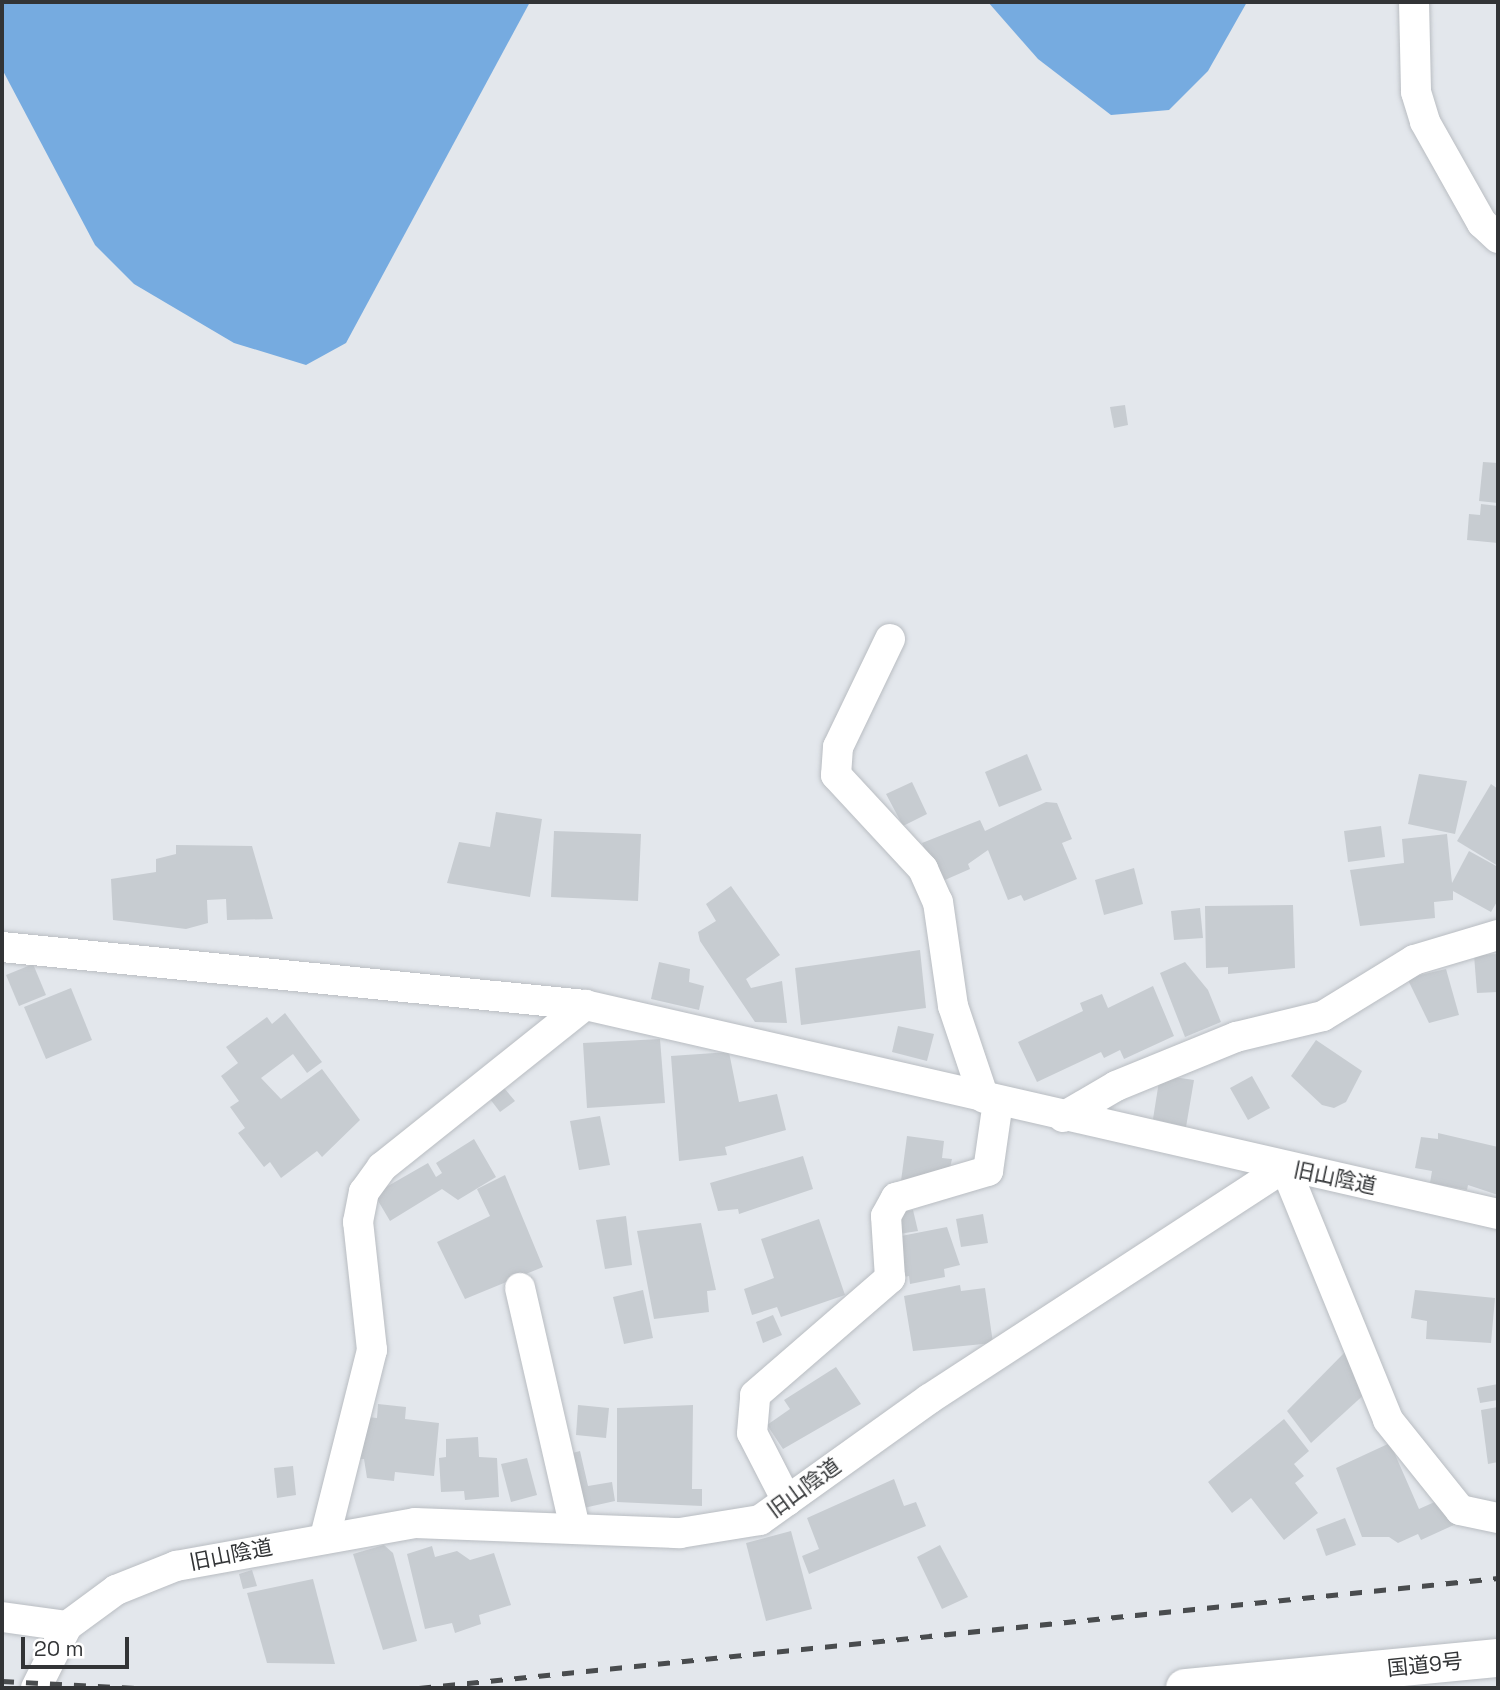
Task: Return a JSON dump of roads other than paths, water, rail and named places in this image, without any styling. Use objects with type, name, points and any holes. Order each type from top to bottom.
[{"type":"highway","name":"国道9号","points":[[1185,1688],[1498,1658]]},
{"type":"street","points":[[1414,2],[1416,92],[1425,122],[1482,223],[1498,238]]},
{"type":"street","points":[[787,1501],[752,1433],[755,1395],[890,1278],[886,1216],[896,1198],[988,1171],[991,1100],[953,1006],[938,902],[923,869],[836,775],[838,747],[890,639]]},
{"type":"street","points":[[1063,1117],[1116,1086],[1236,1037],[1323,1016],[1414,960],[1498,934]]},
{"type":"street","points":[[2,947],[585,1005],[858,1062],[991,1100],[1285,1167],[1388,1420],[1460,1510],[1498,1518]]},
{"type":"street","points":[[325,1537],[372,1350],[358,1222],[364,1192],[382,1167],[585,1005]]},
{"type":"street","name":"旧山陰道","points":[[36,1688],[67,1626],[117,1590],[176,1566],[415,1522],[680,1533],[760,1520],[929,1399],[1285,1167],[1498,1214]]},
{"type":"street","points":[[520,1288],[575,1528]]},
{"type":"street","points":[[2,1616],[67,1626]]},
{"type":"railway","points":[[419,1688],[1498,1578]]},
{"type":"railway","points":[[2,1681],[136,1688]]}]
